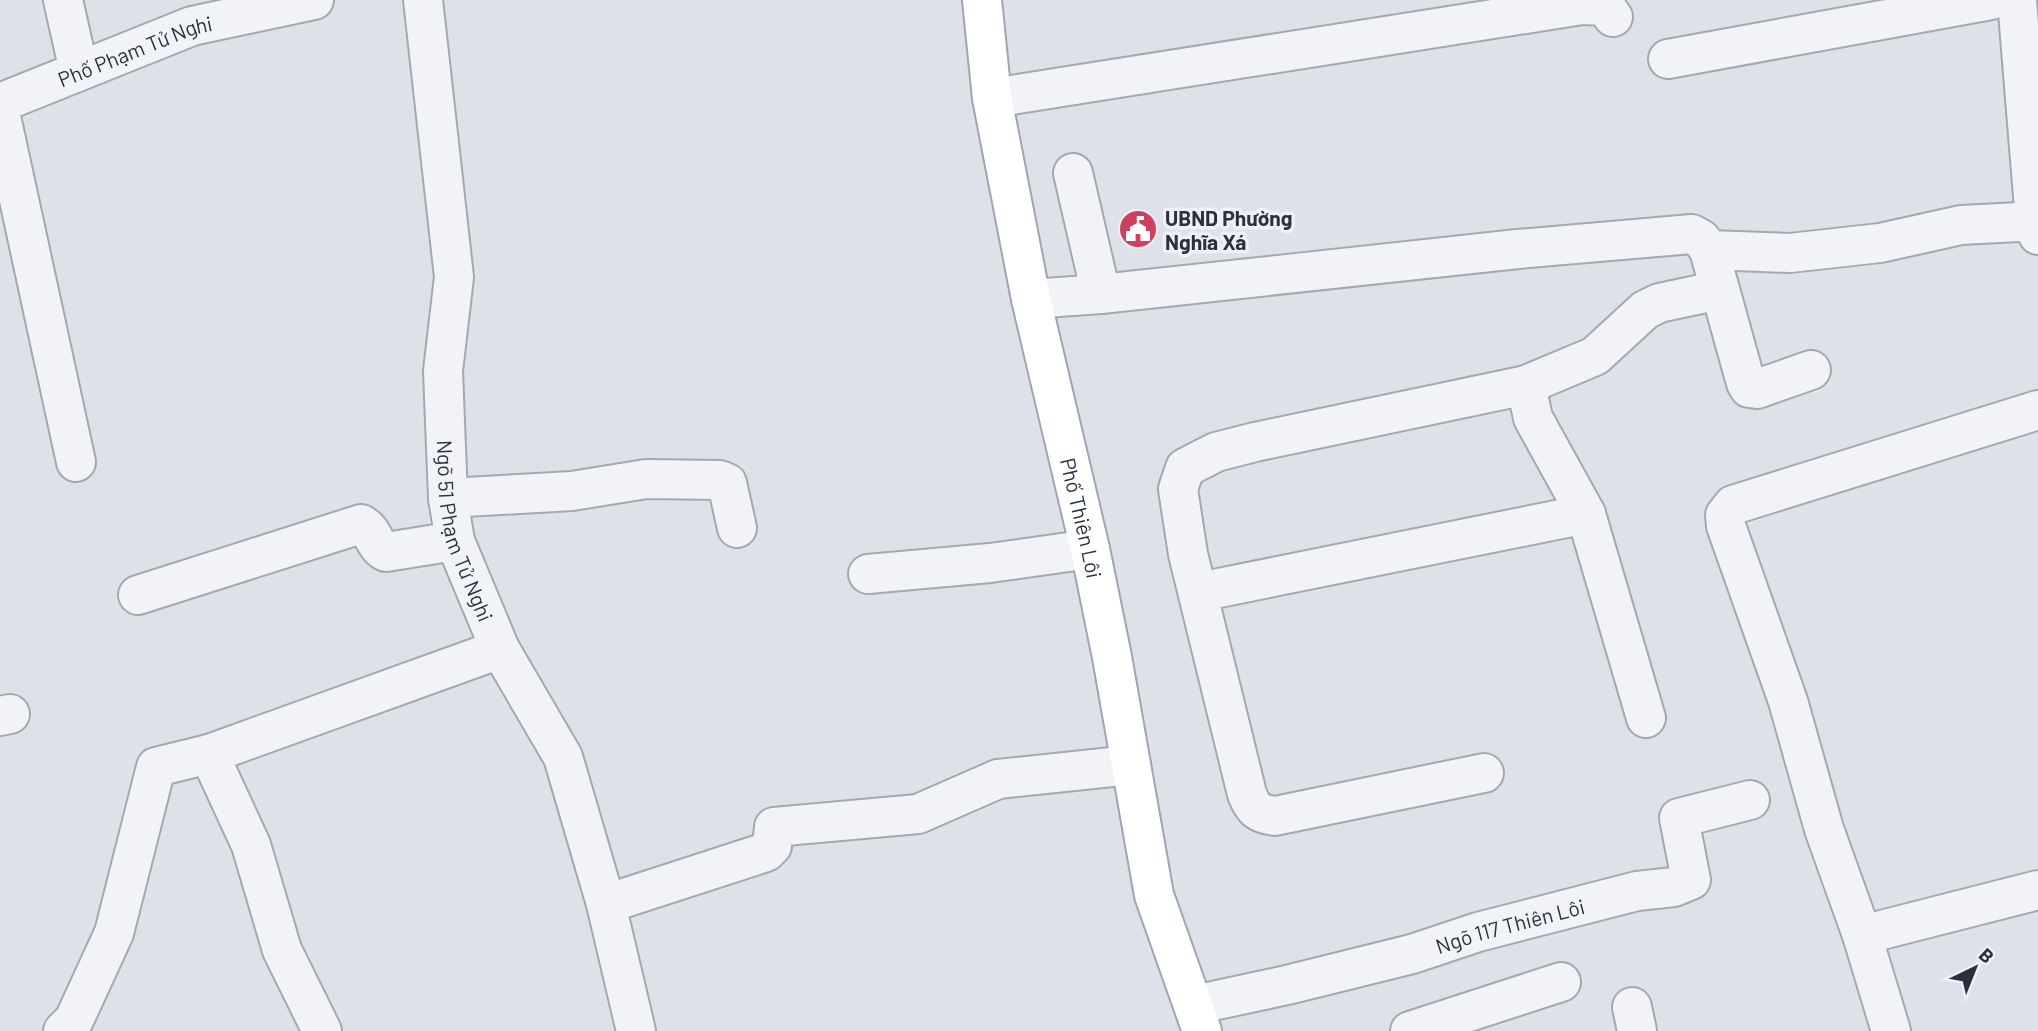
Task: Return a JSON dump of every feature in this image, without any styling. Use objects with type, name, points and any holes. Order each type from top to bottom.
[{"type":"main road","name":"Phố Thiên Lôi","points":[[982,0],[992,98],[1031,299],[1090,549],[1154,895],[1198,1018]]},
{"type":"street","points":[[63,0],[79,71]]},
{"type":"street","name":"Phố Phạm Tử Nghi","points":[[0,103],[192,26],[314,0]]},
{"type":"street","name":"Ngõ 51 Phạm Tử Nghi","points":[[423,0],[454,277],[443,371],[447,498],[455,541],[500,649],[563,757],[606,904],[636,1031]]},
{"type":"street","points":[[1668,59],[1991,0]]},
{"type":"street","points":[[1709,250],[1790,253],[1880,243],[1961,225],[2037,225],[2017,0]]},
{"type":"street","points":[[992,98],[1583,5],[1605,6],[1613,18]]},
{"type":"street","points":[[0,112],[76,462]]},
{"type":"street","points":[[1073,173],[1101,293]]},
{"type":"street","points":[[1031,299],[1314,269],[1692,234],[1701,239],[1709,250],[1749,388],[1757,389],[1811,370]]},
{"type":"street","points":[[1484,773],[1275,816],[1262,814],[1253,808],[1247,794],[1206,634],[1199,592],[1188,554],[1178,489],[1185,468],[1216,452],[1255,442],[1526,386],[1595,356],[1645,310],[1659,303],[1720,290]]},
{"type":"street","points":[[1526,386],[1533,418],[1586,514],[1646,718]]},
{"type":"street","points":[[1891,1031],[1862,935],[1824,829],[1788,701],[1726,526],[1725,515],[1733,505],[2038,410]]},
{"type":"street","points":[[447,498],[572,491],[646,479],[720,480],[727,483],[737,528]]},
{"type":"street","points":[[1199,592],[1586,514]]},
{"type":"street","points":[[138,594],[361,524],[367,527],[378,547],[386,552],[455,541]]},
{"type":"street","points":[[868,574],[990,563],[1090,549]]},
{"type":"street","points":[[63,1031],[74,1020],[114,933],[156,767],[209,754],[500,649]]},
{"type":"street","points":[[209,754],[251,845],[282,950],[322,1031]]},
{"type":"street","points":[[606,904],[766,852],[772,846],[774,827],[918,814],[998,779],[1131,765]]},
{"type":"street","name":"Ngõ 117 Thiên Lôi","points":[[1198,1018],[1287,985],[1412,954],[1478,932],[1637,891],[1674,887],[1691,880],[1679,818],[1750,800]]},
{"type":"street","points":[[1862,935],[2038,890]]},
{"type":"street","points":[[1410,1031],[1488,1018],[1560,982]]},
{"type":"place","name":"UBND Phường Nghĩa Xá","points":[[1138,229]]}]
